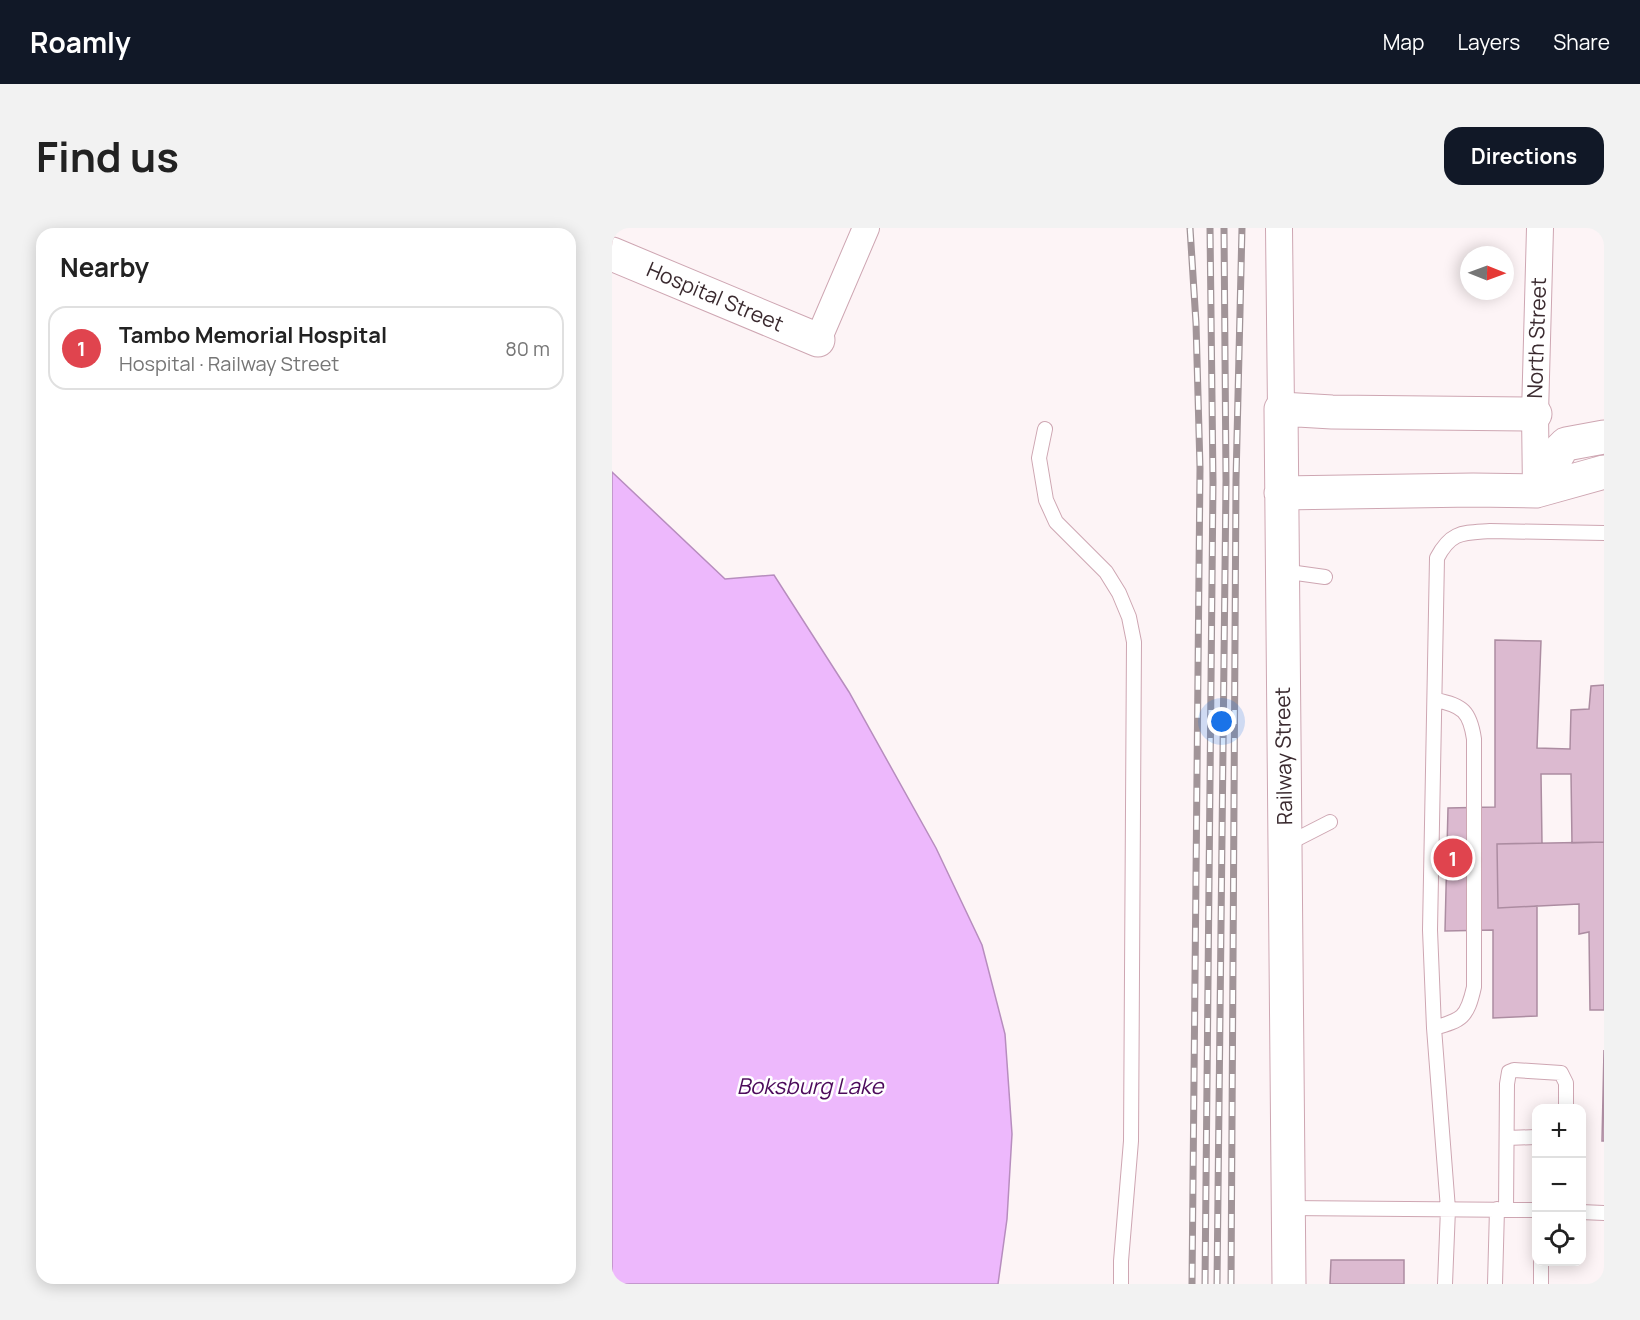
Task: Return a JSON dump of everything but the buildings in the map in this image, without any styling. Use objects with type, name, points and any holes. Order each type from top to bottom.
[{"type":"street","points":[[818,340],[866,228]]},
{"type":"street","name":"Railway Street","points":[[1280,228],[1289,1284]]},
{"type":"street","name":"North Street","points":[[1536,491],[1535,414],[1540,228]]},
{"type":"street","name":"Hospital Street","points":[[612,254],[818,340]]},
{"type":"street","points":[[1281,413],[1535,414]]},
{"type":"street","points":[[1536,491],[1566,444],[1583,439],[1604,437]]},
{"type":"street","points":[[1281,480],[1536,491],[1604,472]]},
{"type":"lane","points":[[1045,429],[1039,458],[1046,500],[1056,522],[1106,572],[1119,593],[1129,617],[1134,642],[1131,1140],[1121,1284]]},
{"type":"lane","points":[[1445,1284],[1448,1209],[1434,1028],[1430,930],[1437,558],[1446,542],[1457,535],[1491,531],[1604,533]]},
{"type":"lane","points":[[1282,571],[1325,577]]},
{"type":"lane","points":[[1434,1028],[1458,1021],[1470,1005],[1474,987],[1474,740],[1471,720],[1465,712],[1454,703],[1435,700]]},
{"type":"lane","points":[[1285,845],[1330,822]]},
{"type":"lane","points":[[1495,1284],[1502,1209],[1509,1072],[1514,1070],[1561,1073],[1566,1083],[1566,1104]]},
{"type":"lane","points":[[1506,1138],[1532,1137]]},
{"type":"lane","points":[[1287,1208],[1532,1210]]},
{"type":"lane","points":[[1586,1212],[1604,1213]]},
{"type":"lane","points":[[1541,1266],[1541,1284]]},
{"type":"water","name":"Boksburg Lake","points":[[612,472],[725,579],[774,575],[849,692],[936,848],[982,945],[1005,1034],[1012,1134],[1007,1219],[998,1284],[612,1284]]},
{"type":"railway","points":[[1190,228],[1196,323],[1200,468],[1192,1284]]},
{"type":"railway","points":[[1205,1284],[1213,482],[1210,228]]},
{"type":"railway","points":[[1217,1284],[1226,481],[1224,228]]},
{"type":"railway","points":[[1231,1284],[1236,480],[1242,228]]},
{"type":"place","name":"Tambo Memorial Hospital","points":[[1453,858]]}]
